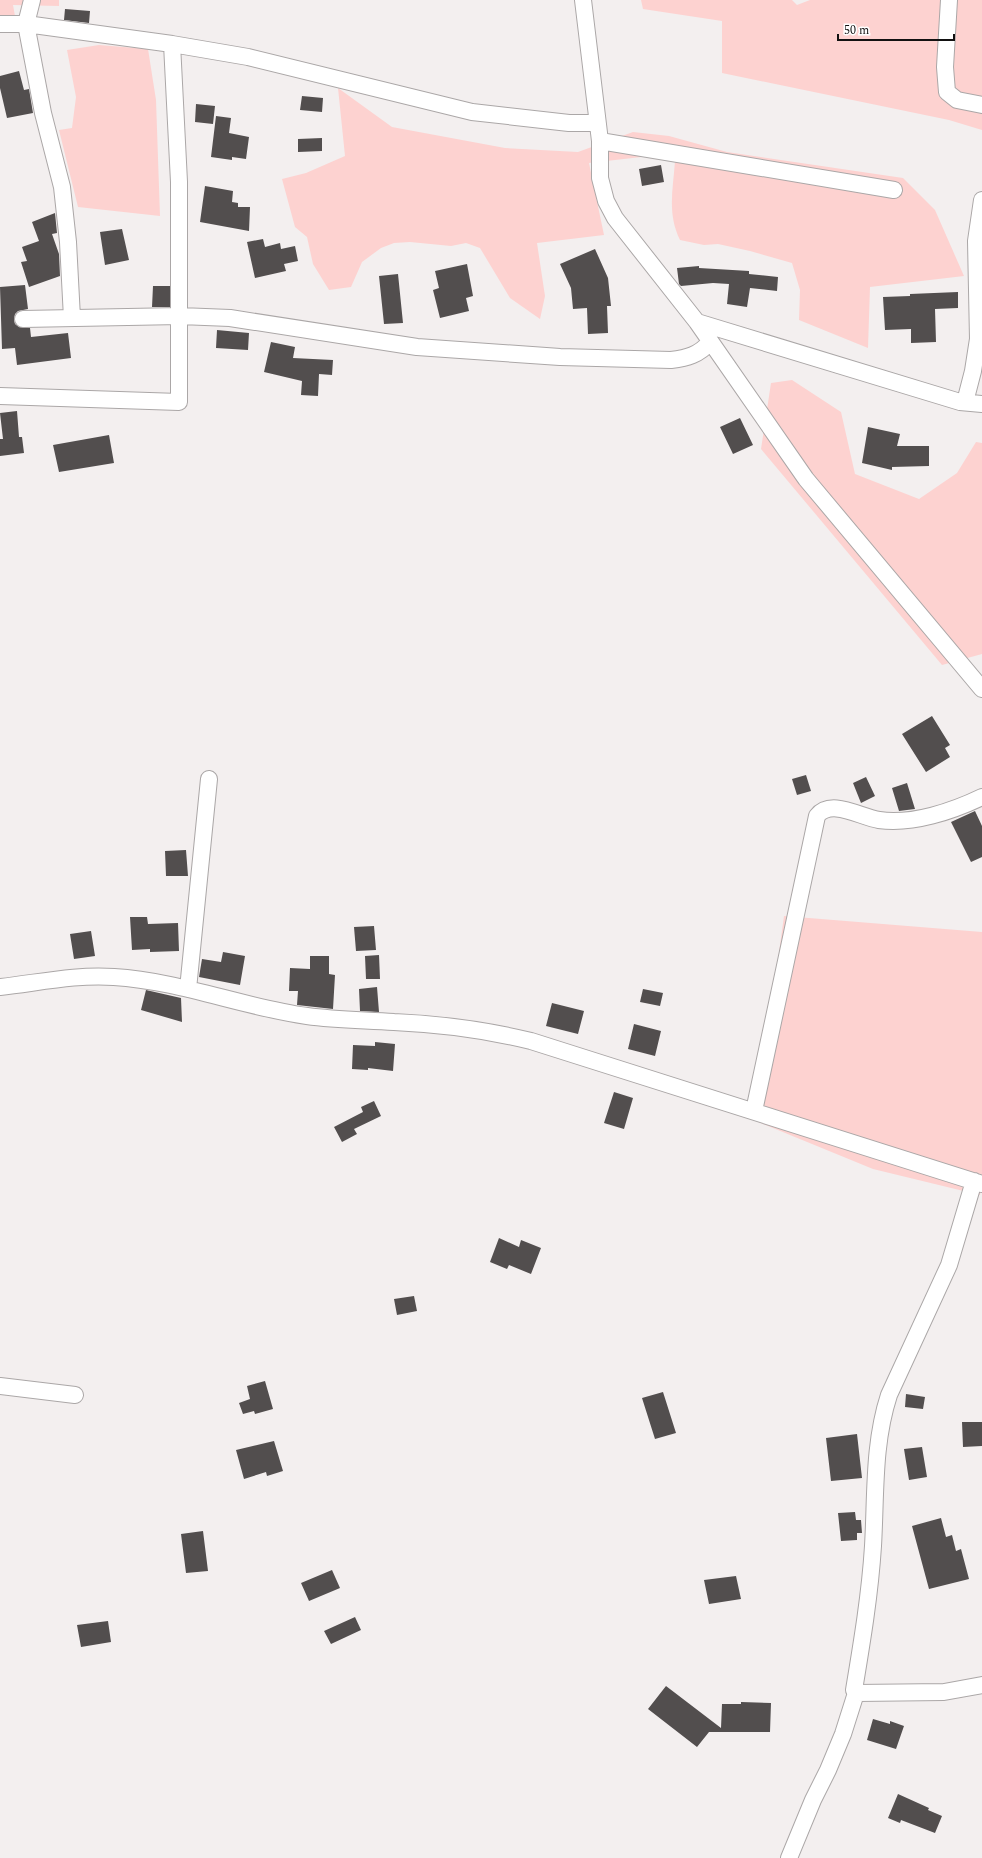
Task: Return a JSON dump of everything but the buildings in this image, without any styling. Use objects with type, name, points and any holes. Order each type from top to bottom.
[{"type":"street","points":[[32,0],[26,24],[43,113],[62,187],[68,242],[72,318]]},
{"type":"street","points":[[583,0],[600,141],[600,178],[606,201],[615,218],[697,322],[806,479],[974,670],[982,689]]},
{"type":"street","points":[[949,0],[945,67],[947,92],[956,100],[982,105]]},
{"type":"street","points":[[0,24],[26,24],[248,56],[472,112],[569,123],[597,123]]},
{"type":"street","points":[[0,396],[179,402],[179,182],[172,44]]},
{"type":"street","points":[[600,141],[894,190]]},
{"type":"street","points":[[965,402],[973,371],[978,339],[976,241],[982,200]]},
{"type":"street","points":[[23,319],[180,316],[238,319],[417,347],[560,357],[671,360],[689,358],[696,355],[710,342]]},
{"type":"street","points":[[697,322],[965,402],[982,404]]},
{"type":"street","points":[[188,989],[210,779]]},
{"type":"street","points":[[754,1111],[816,816],[825,809],[833,808],[879,820],[905,820],[949,812],[982,797]]},
{"type":"street","points":[[0,987],[106,976],[134,978],[306,1016],[466,1028],[509,1035],[978,1182],[949,1265],[888,1395],[883,1412],[876,1463],[873,1546],[864,1631],[854,1690],[856,1693],[843,1734],[789,1858]]},
{"type":"street","points":[[0,1386],[75,1394]]},
{"type":"street","points":[[856,1693],[944,1692],[982,1685]]},
{"type":"shaded area","points":[[0,0],[59,0],[59,6],[13,5],[15,16],[0,16]]},
{"type":"shaded area","points":[[641,0],[792,0],[797,5],[810,0],[982,0],[982,130],[949,120],[722,73],[722,21],[643,9]]},
{"type":"shaded area","points":[[99,45],[148,49],[156,100],[160,216],[78,207],[59,130],[72,128],[76,97],[67,50]]},
{"type":"shaded area","points":[[338,88],[392,127],[505,148],[578,152],[633,132],[669,136],[727,152],[903,178],[935,210],[964,276],[870,287],[868,348],[799,320],[800,290],[792,263],[718,244],[704,245],[680,240],[673,220],[672,211],[675,161],[650,156],[589,163],[604,235],[537,243],[545,296],[540,319],[510,298],[480,248],[466,243],[451,246],[410,242],[394,243],[381,248],[362,262],[351,287],[329,290],[313,264],[307,237],[295,227],[282,179],[306,173],[345,156]]},
{"type":"shaded area","points":[[792,380],[841,412],[855,474],[919,499],[957,473],[976,442],[982,443],[982,654],[942,665],[761,449],[771,383]]},
{"type":"shaded area","points":[[784,916],[982,932],[982,1183],[980,1195],[873,1169],[756,1121]]}]
